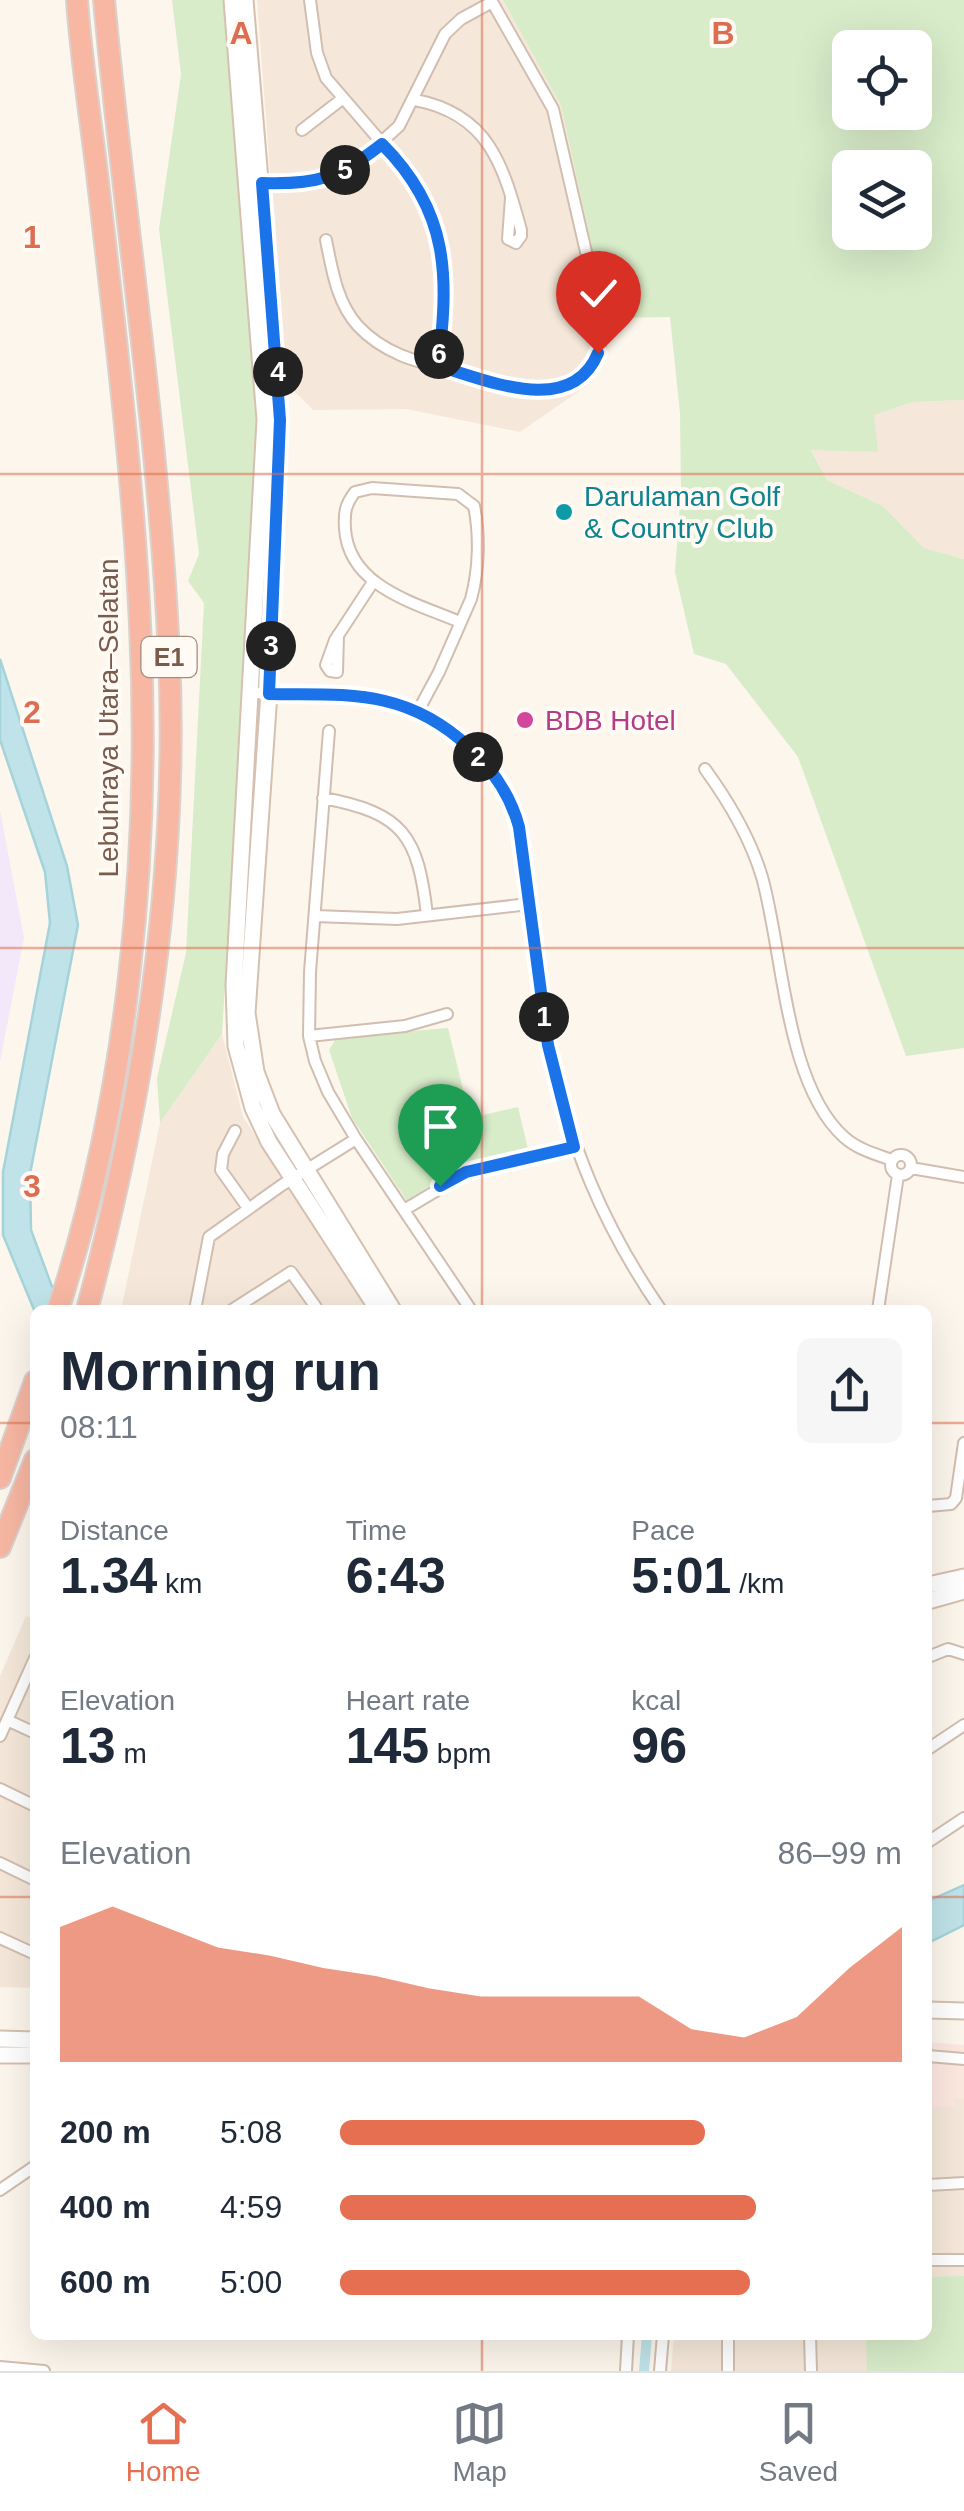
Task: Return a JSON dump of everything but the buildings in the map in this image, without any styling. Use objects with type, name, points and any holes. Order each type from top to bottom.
[{"type":"highway","name":"Lebuhraya Utara–Selatan","points":[[61,1301],[93,1178],[120,1040],[136,897],[142,739],[136,558],[78,0]]},
{"type":"highway","name":"Lebuhraya Utara–Selatan","points":[[88,1305],[120,1178],[150,1019],[164,888],[170,770],[164,560],[104,0]]},
{"type":"highway","points":[[0,1478],[30,1396]]},
{"type":"highway","points":[[0,1548],[30,1473]]},
{"type":"street","points":[[232,0],[280,420],[269,694],[247,1013],[261,1086],[272,1114],[299,1174],[375,1305]]},
{"type":"street","points":[[245,0],[265,420],[234,985],[236,1046],[252,1108],[389,1305]]},
{"type":"street","points":[[310,0],[320,66],[342,100],[414,184],[440,244],[445,268],[438,366]]},
{"type":"street","points":[[255,184],[323,180],[358,163],[394,132],[415,100],[446,34],[492,1],[552,109],[602,321],[594,363],[583,377],[546,390],[517,388],[391,352],[352,320],[337,286],[326,240]]},
{"type":"street","points":[[302,130],[342,100]]},
{"type":"street","points":[[415,100],[442,106],[470,123],[496,154],[511,198]]},
{"type":"street","points":[[417,712],[460,622],[474,591],[478,544],[474,506],[463,495],[372,488],[356,492],[344,511],[346,546],[373,582],[460,622]]},
{"type":"street","points":[[338,635],[373,582]]},
{"type":"street","points":[[250,693],[381,700],[417,712],[471,750],[507,793],[519,827],[548,1045],[574,1147],[624,1252],[658,1305]]},
{"type":"street","points":[[329,731],[314,916],[309,1036],[315,1061],[356,1139],[468,1305]]},
{"type":"street","points":[[706,769],[728,800],[757,862],[798,1050],[815,1097],[841,1135],[892,1160]]},
{"type":"street","points":[[323,798],[365,808],[399,829],[416,853],[427,915]]},
{"type":"street","points":[[314,916],[372,921],[529,904]]},
{"type":"street","points":[[309,1036],[405,1026],[448,1014]]},
{"type":"street","points":[[235,1131],[223,1154],[222,1170],[248,1208]]},
{"type":"street","points":[[197,1305],[209,1238],[248,1208],[356,1139]]},
{"type":"street","points":[[404,1210],[458,1176],[574,1147]]},
{"type":"street","points":[[892,1160],[900,1154],[906,1156],[911,1168]]},
{"type":"street","points":[[892,1160],[892,1170],[898,1174],[911,1168]]},
{"type":"street","points":[[911,1168],[964,1177]]},
{"type":"street","points":[[879,1305],[898,1174]]},
{"type":"street","points":[[240,1305],[286,1274],[295,1274],[315,1305]]},
{"type":"street","points":[[932,1506],[951,1504],[956,1498],[964,1444]]},
{"type":"street","points":[[932,1585],[964,1577]]},
{"type":"street","points":[[932,1601],[964,1592]]},
{"type":"street","points":[[932,1655],[948,1649],[964,1654]]},
{"type":"street","points":[[0,1736],[30,1669]]},
{"type":"street","points":[[7,1720],[30,1731]]},
{"type":"street","points":[[932,1746],[964,1724]]},
{"type":"street","points":[[0,1789],[30,1804]]},
{"type":"street","points":[[932,1839],[964,1818]]},
{"type":"street","points":[[0,1863],[30,1878]]},
{"type":"street","points":[[0,1938],[30,1952]]},
{"type":"street","points":[[932,2010],[964,2011]]},
{"type":"street","points":[[0,2039],[30,2040]]},
{"type":"street","points":[[0,2055],[30,2055]]},
{"type":"street","points":[[932,2056],[964,2059]]},
{"type":"street","points":[[0,2190],[30,2169]]},
{"type":"street","points":[[932,2184],[964,2184]]},
{"type":"street","points":[[932,2260],[964,2260]]},
{"type":"street","points":[[626,2371],[628,2340]]},
{"type":"street","points":[[660,2371],[663,2340]]},
{"type":"street","points":[[728,2340],[728,2371]]},
{"type":"street","points":[[810,2340],[810,2371]]},
{"type":"street","points":[[0,2366],[44,2371]]},
{"type":"shaded area","points":[[257,0],[503,0],[561,106],[596,261],[609,331],[588,385],[520,432],[406,409],[313,410],[286,383]]},
{"type":"shaded area","points":[[964,400],[964,559],[924,548],[883,506],[827,480],[811,449],[877,452],[873,415],[913,402]]},
{"type":"shaded area","points":[[0,810],[24,938],[0,1062]]},
{"type":"shaded area","points":[[222,1034],[243,1117],[367,1305],[122,1305],[160,1123]]},
{"type":"shaded area","points":[[26,1616],[30,1617],[30,1988],[0,1987],[0,1676]]},
{"type":"shaded area","points":[[932,2042],[964,2045],[964,2098],[955,2098],[955,2107],[932,2107]]},
{"type":"shaded area","points":[[955,2098],[964,2098],[964,2371],[671,2371],[674,2340],[932,2340],[932,2107],[955,2107]]},
{"type":"green space","points":[[172,0],[226,0],[259,424],[222,1034],[160,1123],[157,1078],[186,953],[204,603],[188,581],[199,554],[159,229],[181,74]]},
{"type":"green space","name":"Darulaman Golf & Country Club","points":[[503,0],[964,0],[964,400],[913,402],[874,415],[878,452],[811,450],[827,480],[883,506],[924,548],[964,559],[964,1048],[906,1056],[798,757],[726,664],[694,654],[675,572],[681,490],[680,413],[670,317],[608,318],[561,106]]},
{"type":"green space","points":[[448,1028],[470,1118],[518,1107],[528,1149],[462,1165],[407,1201],[352,1118],[329,1050],[337,1037]]},
{"type":"green space","points":[[964,2276],[964,2371],[867,2371],[866,2340],[932,2340],[932,2277]]},
{"type":"water","points":[[0,659],[67,866],[78,925],[30,1174],[31,1230],[62,1305],[32,1305],[3,1235],[3,1172],[50,923],[45,872],[0,740]]},
{"type":"water","points":[[964,1885],[964,1925],[932,1941],[932,1899]]},
{"type":"waterway","points":[[644,2371],[647,2340]]},
{"type":"place","name":"Darulaman Golf & Country Club","points":[[564,512]]},
{"type":"place","name":"BDB Hotel","points":[[525,720]]},
{"type":"route","points":[[440,1186],[466,1172],[574,1147],[548,1045],[519,827],[507,793],[494,774],[456,737],[430,720],[381,700],[269,694],[280,420],[262,183],[304,184],[323,180],[358,163],[382,144],[414,184],[440,244],[445,268],[438,366],[538,391],[577,381],[588,373],[598,353]]}]
